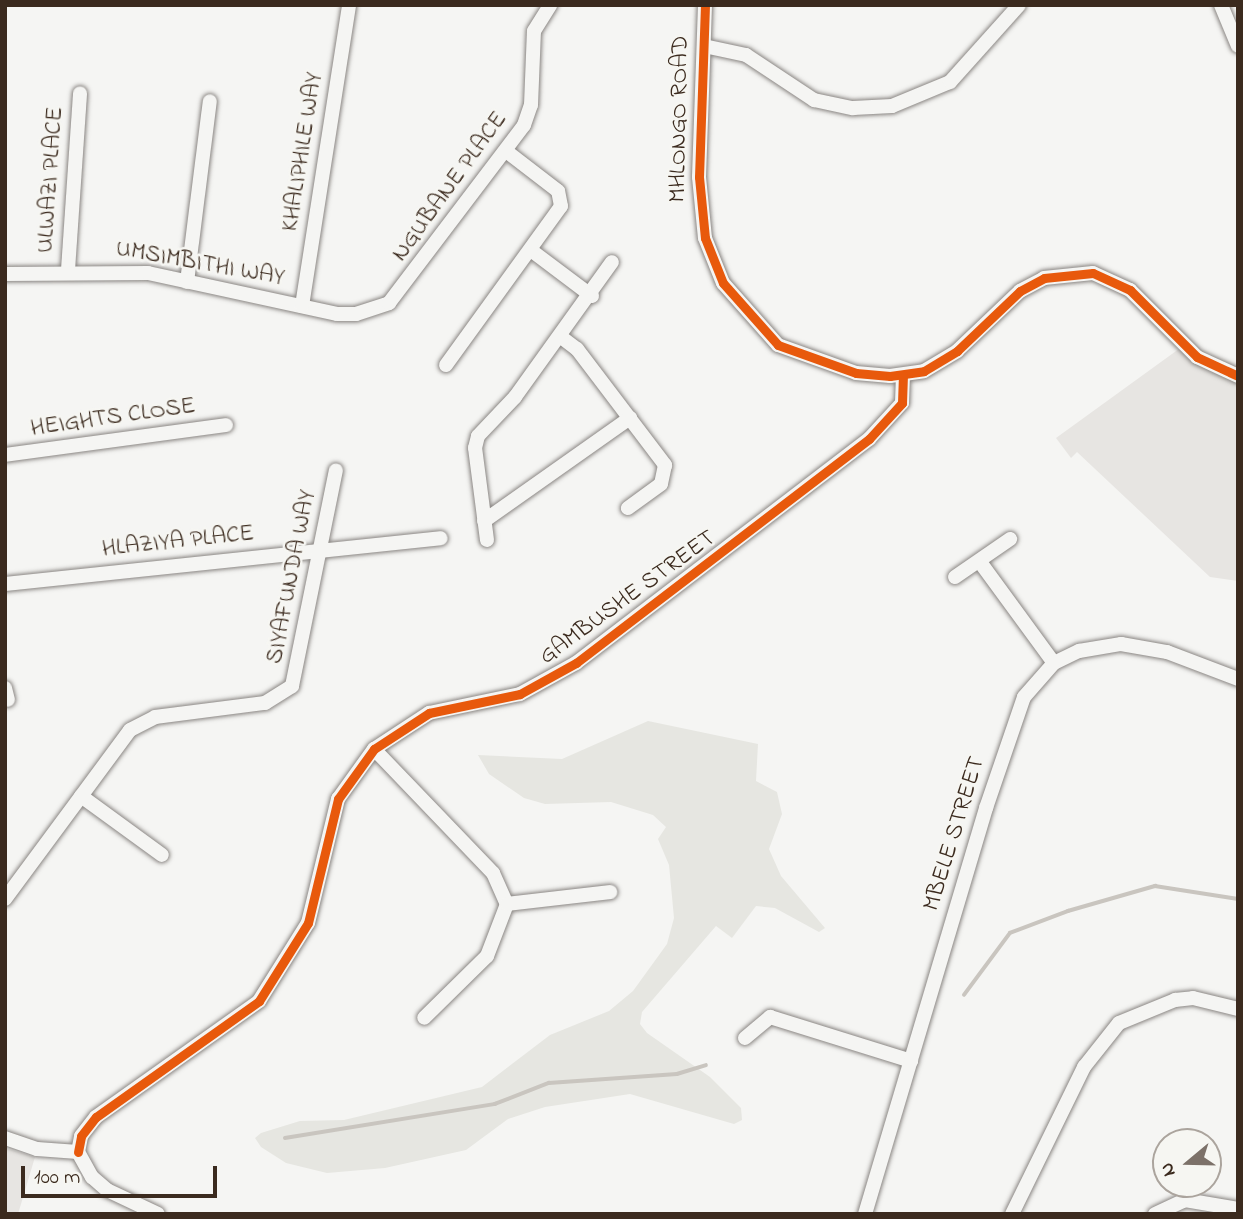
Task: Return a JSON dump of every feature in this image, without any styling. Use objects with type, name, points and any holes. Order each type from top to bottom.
[{"type":"street","name":"KHALIPHILE WAY","points":[[302,306],[349,5]]},
{"type":"street","name":"NGUBANE PLACE","points":[[302,306],[356,314],[399,296],[529,117],[534,31],[550,5]]},
{"type":"street","name":"MHLONGO ROAD","points":[[705,5],[700,206],[705,238],[723,283],[778,345],[832,368],[903,375],[942,363],[1020,291],[1044,278],[1069,273],[1114,281],[1184,346],[1238,376]]},
{"type":"street","points":[[704,47],[746,55],[776,80],[814,100],[853,108],[892,106],[950,82],[1019,5]]},
{"type":"street","points":[[1221,5],[1238,46]]},
{"type":"street","name":"ULWAZI PLACE","points":[[68,270],[80,93]]},
{"type":"street","points":[[187,282],[210,102]]},
{"type":"street","points":[[446,365],[532,251],[561,201],[558,191],[506,151]]},
{"type":"street","points":[[532,251],[592,296]]},
{"type":"street","points":[[487,540],[475,448],[478,436],[561,337],[592,296],[612,262]]},
{"type":"street","name":"UMSIMBITHI WAY","points":[[5,274],[117,270],[302,306]]},
{"type":"street","points":[[561,337],[577,349],[630,418],[667,473],[661,484],[628,508]]},
{"type":"street","name":"GAMBUSHE STREET","points":[[78,1152],[81,1136],[96,1117],[259,1001],[304,932],[338,799],[374,749],[429,713],[520,694],[576,663],[869,439],[902,402],[903,375]]},
{"type":"street","points":[[484,521],[630,418]]},
{"type":"street","name":"HEIGHTS CLOSE","points":[[5,455],[226,425]]},
{"type":"street","name":"SIYAFUNDA WAY","points":[[5,899],[120,741],[143,721],[265,703],[292,686],[336,470]]},
{"type":"street","name":"HLAZIYA PLACE","points":[[5,584],[441,538]]},
{"type":"street","points":[[955,577],[1010,539]]},
{"type":"street","points":[[980,562],[1054,663]]},
{"type":"street","name":"MBELE STREET","points":[[865,1214],[1016,712],[1054,663],[1079,651],[1121,644],[1167,652],[1238,679]]},
{"type":"street","points":[[374,749],[493,873],[507,904],[487,956],[424,1018]]},
{"type":"street","points":[[80,796],[162,855]]},
{"type":"street","points":[[507,904],[610,892]]},
{"type":"street","points":[[1012,1214],[1084,1067],[1119,1023],[1175,1000],[1192,998],[1238,1009]]},
{"type":"street","points":[[745,1038],[770,1017],[911,1061]]},
{"type":"street","points":[[5,1138],[37,1149],[78,1152],[92,1177],[107,1190],[158,1214]]},
{"type":"street","points":[[1155,1214],[1185,1200],[1231,1207]]},
{"type":"shaded area","points":[[1183,346],[1238,376],[1238,581],[1210,577],[1077,452],[1071,458],[1056,438]]},
{"type":"shaded area","points":[[648,721],[758,744],[756,781],[777,792],[782,814],[769,849],[781,876],[825,928],[819,932],[775,908],[756,906],[732,938],[716,926],[642,1012],[640,1024],[647,1033],[710,1077],[741,1108],[742,1120],[734,1124],[630,1094],[545,1107],[508,1119],[466,1150],[385,1168],[327,1173],[286,1163],[261,1147],[255,1138],[261,1133],[300,1121],[344,1120],[482,1087],[550,1035],[609,1011],[633,991],[667,944],[674,918],[669,865],[658,839],[666,827],[653,815],[611,802],[545,804],[524,798],[489,774],[478,755],[562,759]]},
{"type":"shaded area","points":[[5,1148],[35,1157],[18,1214],[5,1214]]},
{"type":"waterway","points":[[964,995],[1010,933],[1068,911],[1155,886],[1238,899]]},
{"type":"waterway","points":[[285,1138],[495,1104],[549,1083],[677,1074],[706,1065]]},
{"type":"cycle path","points":[[705,5],[699,177],[705,238],[723,283],[778,345],[856,373],[890,376],[924,371],[957,351],[1020,291],[1044,278],[1093,273],[1130,290],[1197,357],[1238,376]]},
{"type":"cycle path","points":[[78,1152],[81,1136],[96,1117],[259,1001],[308,923],[338,799],[374,749],[429,713],[520,694],[576,663],[869,439],[902,403],[903,375]]}]
